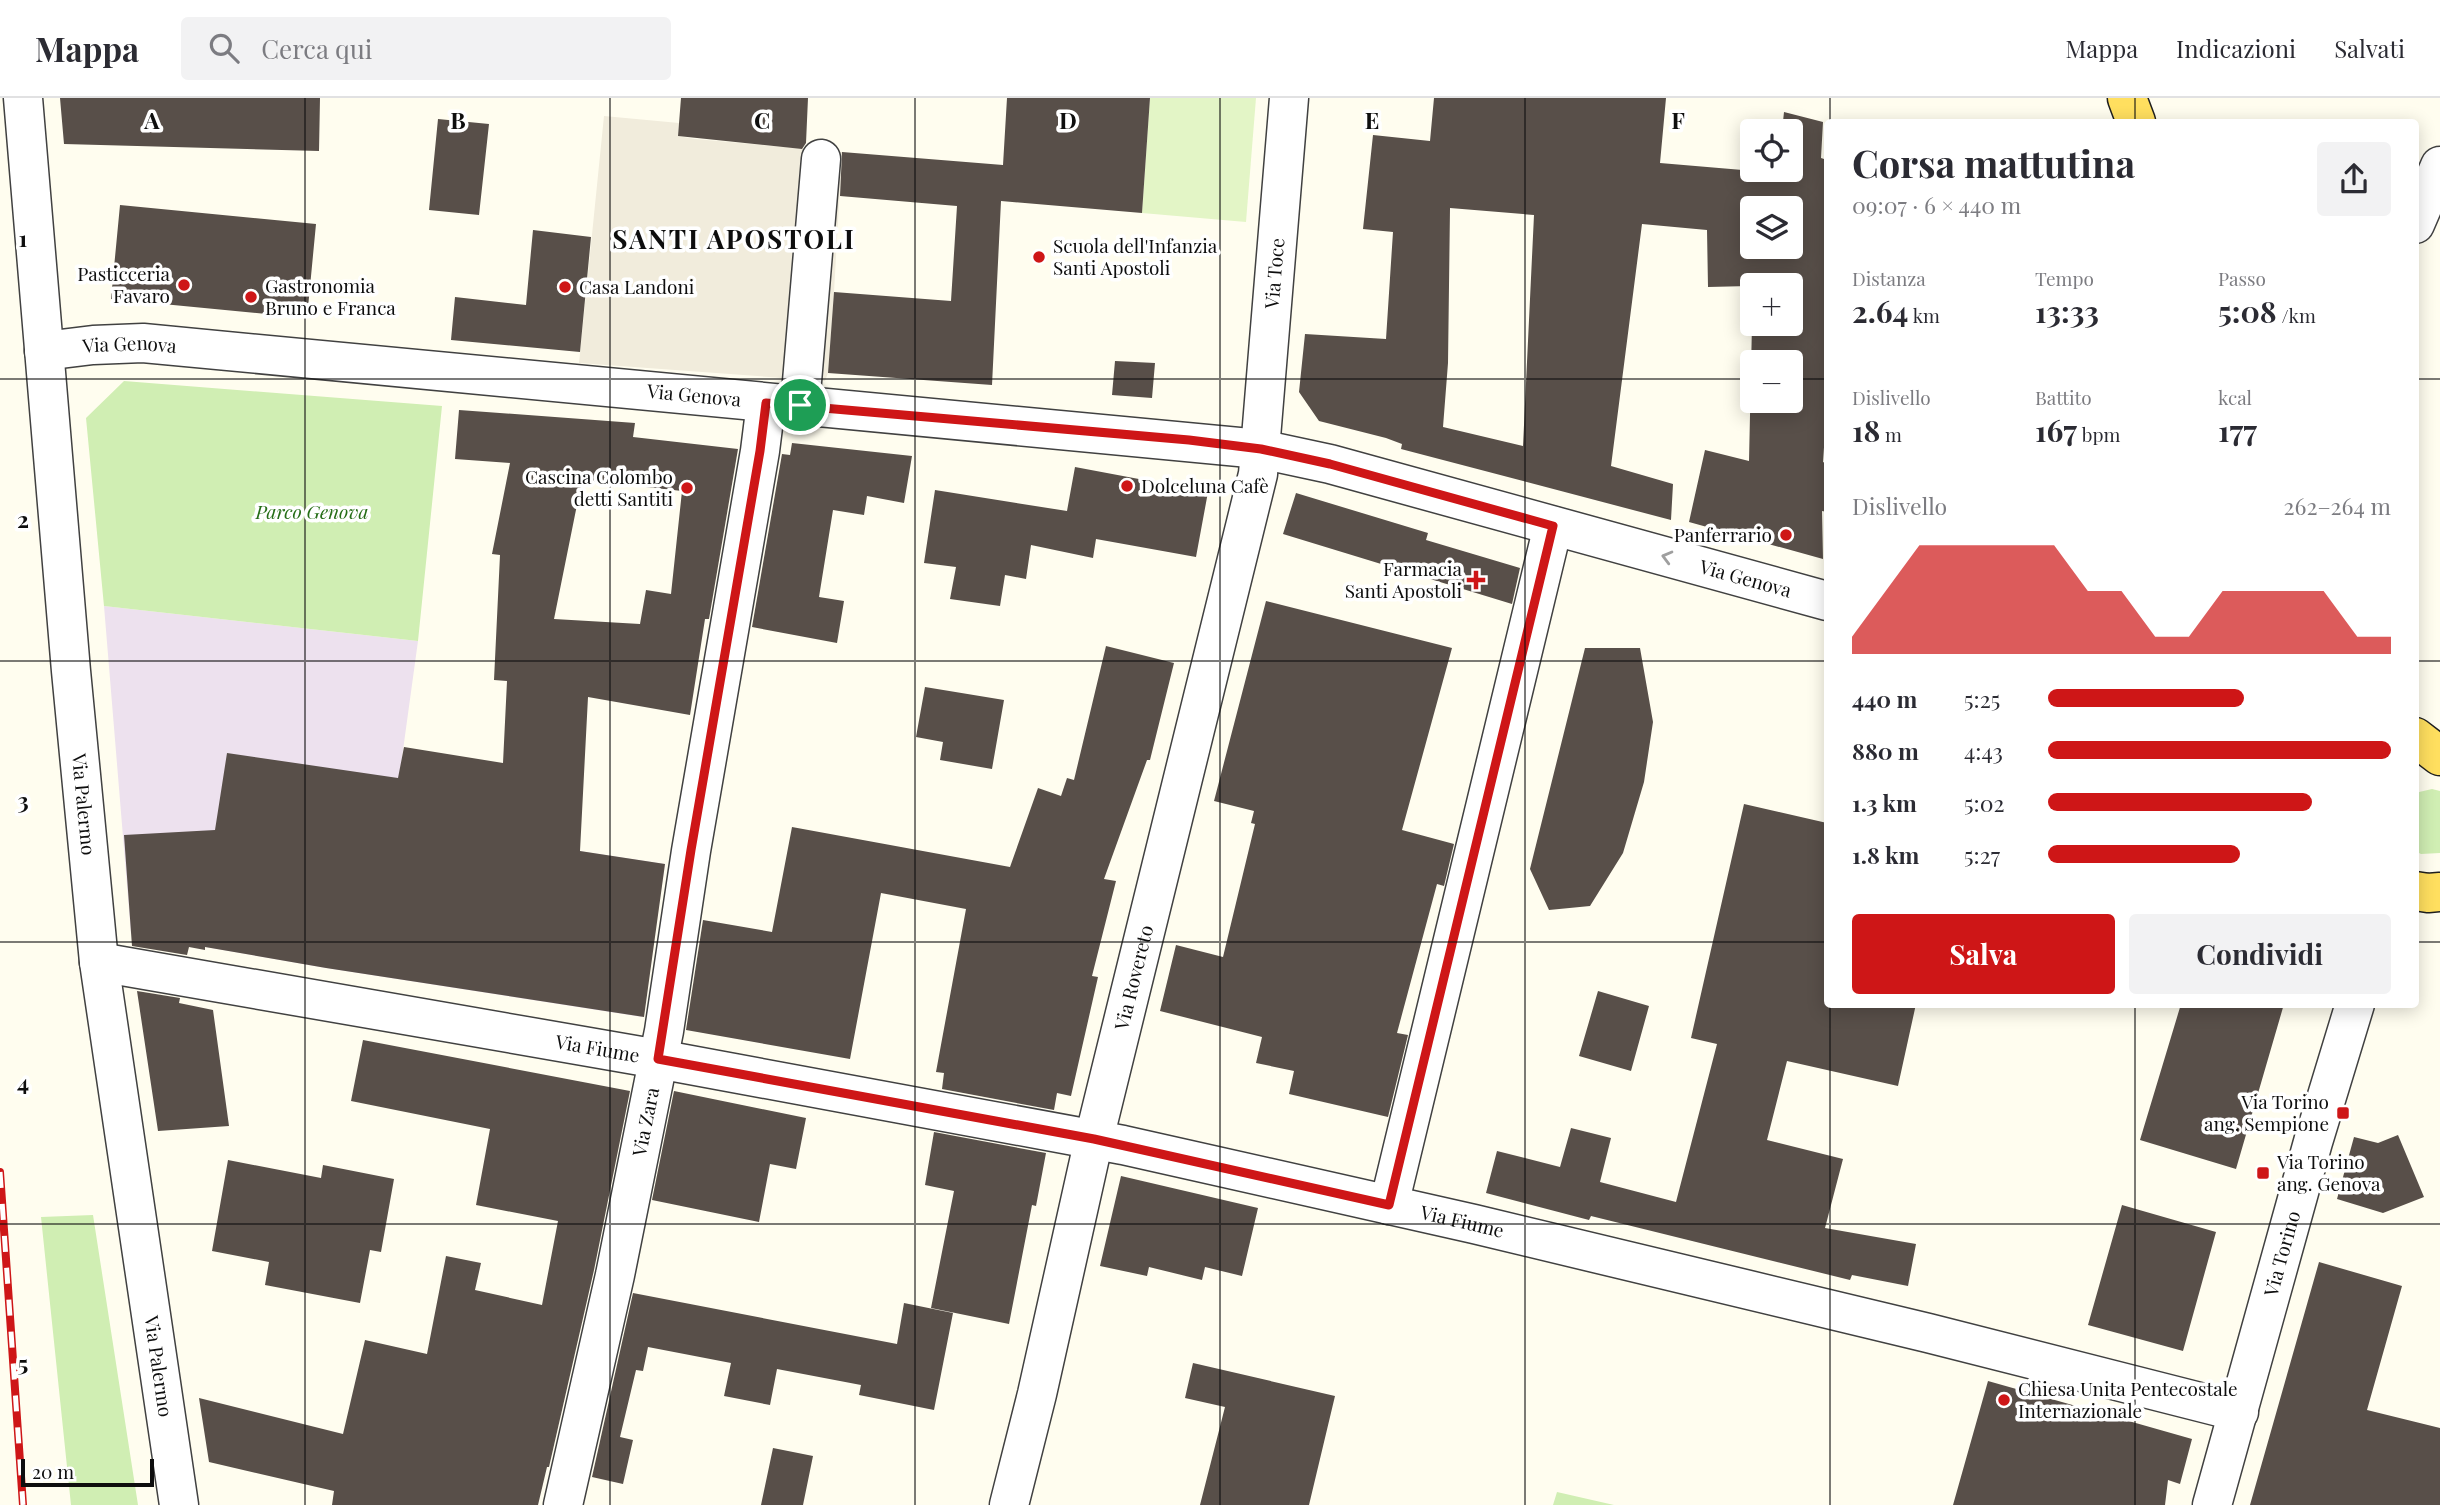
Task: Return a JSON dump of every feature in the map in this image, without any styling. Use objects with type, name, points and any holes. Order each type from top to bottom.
[{"type":"main road","points":[[2127,98],[2135,119]]},
{"type":"main road","points":[[2419,740],[2440,756]]},
{"type":"main road","points":[[2419,757],[2440,756]]},
{"type":"street","name":"Via Palermo","points":[[23,98],[99,962],[179,1505]]},
{"type":"street","name":"Via Toce","points":[[1261,449],[1289,98]]},
{"type":"street","name":"Via Zara","points":[[563,1505],[615,1275],[658,1059],[691,850],[758,465],[783,404],[821,159]]},
{"type":"street","points":[[2419,215],[2440,166]]},
{"type":"street","name":"Via Genova","points":[[44,351],[143,343],[1261,449],[1330,464],[1824,600]]},
{"type":"street","name":"Via Rovereto","points":[[1009,1505],[1040,1381],[1094,1139],[1258,474],[1261,449]]},
{"type":"street","points":[[1389,1205],[1553,526]]},
{"type":"street","name":"Via Fiume","points":[[99,962],[658,1059],[1094,1139],[1389,1205],[1928,1333],[2239,1412]]},
{"type":"street","name":"Via Torino","points":[[2212,1505],[2313,1142],[2354,1008]]},
{"type":"shaded area","points":[[604,116],[679,123],[678,136],[695,139],[842,152],[828,373],[825,381],[579,363]]},
{"type":"shaded area","points":[[104,606],[418,641],[393,823],[665,864],[642,1017],[326,968],[131,934]]},
{"type":"green space","points":[[1150,98],[1256,98],[1246,222],[1142,213]]},
{"type":"green space","name":"Parco Genova","points":[[124,381],[442,406],[418,641],[104,606],[86,418]]},
{"type":"green space","points":[[2432,789],[2440,791],[2440,853],[2419,853],[2419,792]]},
{"type":"green space","points":[[93,1215],[138,1505],[71,1505],[41,1217]]},
{"type":"green space","points":[[1557,1492],[1614,1505],[1553,1505]]},
{"type":"building","points":[[60,98],[320,98],[319,151],[64,144]]},
{"type":"building","points":[[681,98],[808,98],[806,143],[802,149],[678,136]]},
{"type":"building","points":[[1007,98],[1150,98],[1142,213],[1001,201],[992,385],[828,373],[834,292],[951,301],[957,206],[840,196],[842,152],[1003,165]]},
{"type":"building","points":[[1434,98],[1666,98],[1660,163],[1740,170],[1740,182],[1803,182],[1803,119],[1783,119],[1784,112],[1823,122],[1823,559],[1689,522],[1705,450],[1749,461],[1750,413],[1803,413],[1803,350],[1751,350],[1752,336],[1803,336],[1803,273],[1740,273],[1740,286],[1708,287],[1707,230],[1642,224],[1611,466],[1673,484],[1671,520],[1401,449],[1402,444],[1386,438],[1319,421],[1299,392],[1305,334],[1386,339],[1393,232],[1363,229],[1373,135],[1430,141]],"holes":[[[1450,208],[1534,215],[1523,446],[1443,427],[1448,363]]]},
{"type":"building","points":[[438,119],[489,124],[479,215],[429,210]]},
{"type":"building","points":[[120,205],[316,224],[307,318],[111,299]]},
{"type":"building","name":"Casa Landoni","points":[[533,230],[591,237],[580,352],[451,340],[455,297],[526,305]]},
{"type":"building","points":[[1115,361],[1155,363],[1152,398],[1112,395]]},
{"type":"building","points":[[459,410],[635,423],[633,437],[738,449],[709,619],[705,619],[690,715],[588,697],[580,851],[665,864],[644,1017],[205,947],[205,950],[189,947],[187,955],[132,946],[124,835],[215,830],[227,753],[398,778],[404,747],[503,763],[507,681],[494,680],[500,555],[492,554],[510,463],[455,459]],"holes":[[[582,480],[682,491],[671,594],[646,590],[640,624],[554,619]]]},
{"type":"building","points":[[792,443],[912,456],[904,503],[867,496],[864,515],[833,510],[819,597],[844,601],[837,643],[752,627],[782,454],[790,455]]},
{"type":"building","points":[[1075,467],[1208,492],[1196,557],[1096,539],[1093,558],[1031,545],[1026,579],[1005,575],[1000,606],[950,599],[956,567],[924,563],[935,490],[1067,511]]},
{"type":"building","points":[[1296,493],[1428,533],[1426,540],[1520,568],[1512,604],[1283,534]]},
{"type":"building","points":[[1266,601],[1452,648],[1402,830],[1454,844],[1444,886],[1437,884],[1397,1033],[1408,1035],[1388,1117],[1289,1094],[1294,1071],[1256,1063],[1262,1037],[1160,1011],[1176,945],[1223,957],[1255,824],[1251,823],[1254,811],[1214,801]]},
{"type":"building","points":[[1106,646],[1174,663],[1150,760],[1147,760],[1104,879],[1116,881],[1092,976],[1098,977],[1071,1096],[1057,1093],[1054,1110],[942,1089],[944,1073],[936,1072],[966,909],[881,893],[850,1059],[686,1030],[703,920],[772,932],[792,827],[1010,867],[1038,788],[1061,796],[1067,778],[1074,780]]},
{"type":"building","points":[[1585,648],[1640,648],[1653,722],[1644,782],[1623,853],[1590,906],[1549,910],[1530,869]]},
{"type":"building","points":[[925,687],[1004,700],[992,769],[940,760],[943,742],[916,737]]},
{"type":"building","points":[[1744,804],[1824,822],[1824,1008],[1915,1008],[1898,1086],[1787,1061],[1767,1140],[1843,1159],[1825,1228],[1916,1244],[1908,1286],[1852,1275],[1850,1280],[1591,1216],[1589,1220],[1486,1193],[1497,1151],[1560,1167],[1571,1128],[1611,1138],[1600,1182],[1676,1202],[1717,1044],[1691,1038]]},
{"type":"building","points":[[137,991],[180,998],[179,1003],[213,1010],[229,1126],[158,1131]]},
{"type":"building","points":[[1598,991],[1649,1006],[1631,1071],[1579,1056]]},
{"type":"building","points":[[2180,1008],[2283,1008],[2236,1169],[2140,1140]]},
{"type":"building","points":[[363,1040],[630,1091],[594,1270],[538,1505],[332,1505],[334,1491],[209,1462],[199,1398],[343,1434],[365,1340],[427,1354],[446,1256],[481,1263],[475,1290],[542,1305],[558,1221],[476,1205],[490,1129],[351,1101]]},
{"type":"building","points":[[674,1091],[806,1118],[796,1169],[770,1164],[759,1222],[652,1200]]},
{"type":"building","points":[[934,1132],[1046,1153],[1036,1206],[1032,1205],[1009,1324],[931,1308],[954,1191],[925,1185]]},
{"type":"building","points":[[2398,1135],[2424,1197],[2383,1213],[2337,1199],[2354,1137],[2378,1143]]},
{"type":"building","points":[[228,1160],[321,1178],[323,1165],[394,1179],[381,1252],[370,1250],[360,1303],[265,1285],[269,1262],[212,1251]]},
{"type":"building","points":[[1121,1176],[1258,1208],[1242,1276],[1205,1267],[1202,1280],[1149,1267],[1147,1276],[1100,1266]]},
{"type":"building","points":[[2122,1205],[2216,1232],[2183,1351],[2088,1325]]},
{"type":"building","points":[[2319,1262],[2402,1286],[2367,1410],[2440,1428],[2440,1505],[2250,1505]]},
{"type":"building","points":[[633,1293],[897,1344],[904,1303],[953,1313],[934,1410],[859,1395],[861,1385],[777,1369],[770,1405],[724,1396],[731,1363],[648,1347],[643,1371],[636,1370],[620,1437],[633,1440],[623,1484],[592,1477]]},
{"type":"building","points":[[1193,1363],[1335,1396],[1309,1505],[1200,1505],[1225,1407],[1185,1398]]},
{"type":"building","points":[[1988,1381],[2192,1439],[2180,1484],[2168,1480],[2165,1505],[1953,1505]]},
{"type":"building","points":[[773,1448],[813,1456],[803,1505],[761,1505]]},
{"type":"railway","points":[[0,1172],[23,1505]]},
{"type":"place","name":"Scuola dell'Infanzia Santi Apostoli","points":[[1039,257]]},
{"type":"place","name":"Pasticceria Favaro","points":[[184,285]]},
{"type":"place","name":"Casa Landoni","points":[[565,287]]},
{"type":"place","name":"Gastronomia Bruno e Franca","points":[[251,297]]},
{"type":"place","name":"Dolceluna Cafè","points":[[1127,486]]},
{"type":"place","name":"Cascina Colombo detti Santiti","points":[[687,488]]},
{"type":"place","name":"Panferrario","points":[[1786,535]]},
{"type":"place","name":"Farmacia Santi Apostoli","points":[[1476,580]]},
{"type":"place","name":"Via Torino ang. Sempione","points":[[2343,1113]]},
{"type":"place","name":"Via Torino ang. Genova","points":[[2263,1173]]},
{"type":"place","name":"Chiesa Unita Pentecostale Internazionale","points":[[2004,1400]]},
{"type":"district","name":"SANTI APOSTOLI","points":[[734,240]]},
{"type":"route","points":[[766,403],[800,405],[1189,440],[1261,449],[1330,464],[1553,526],[1389,1205],[1123,1144],[658,1059],[766,403]]}]
